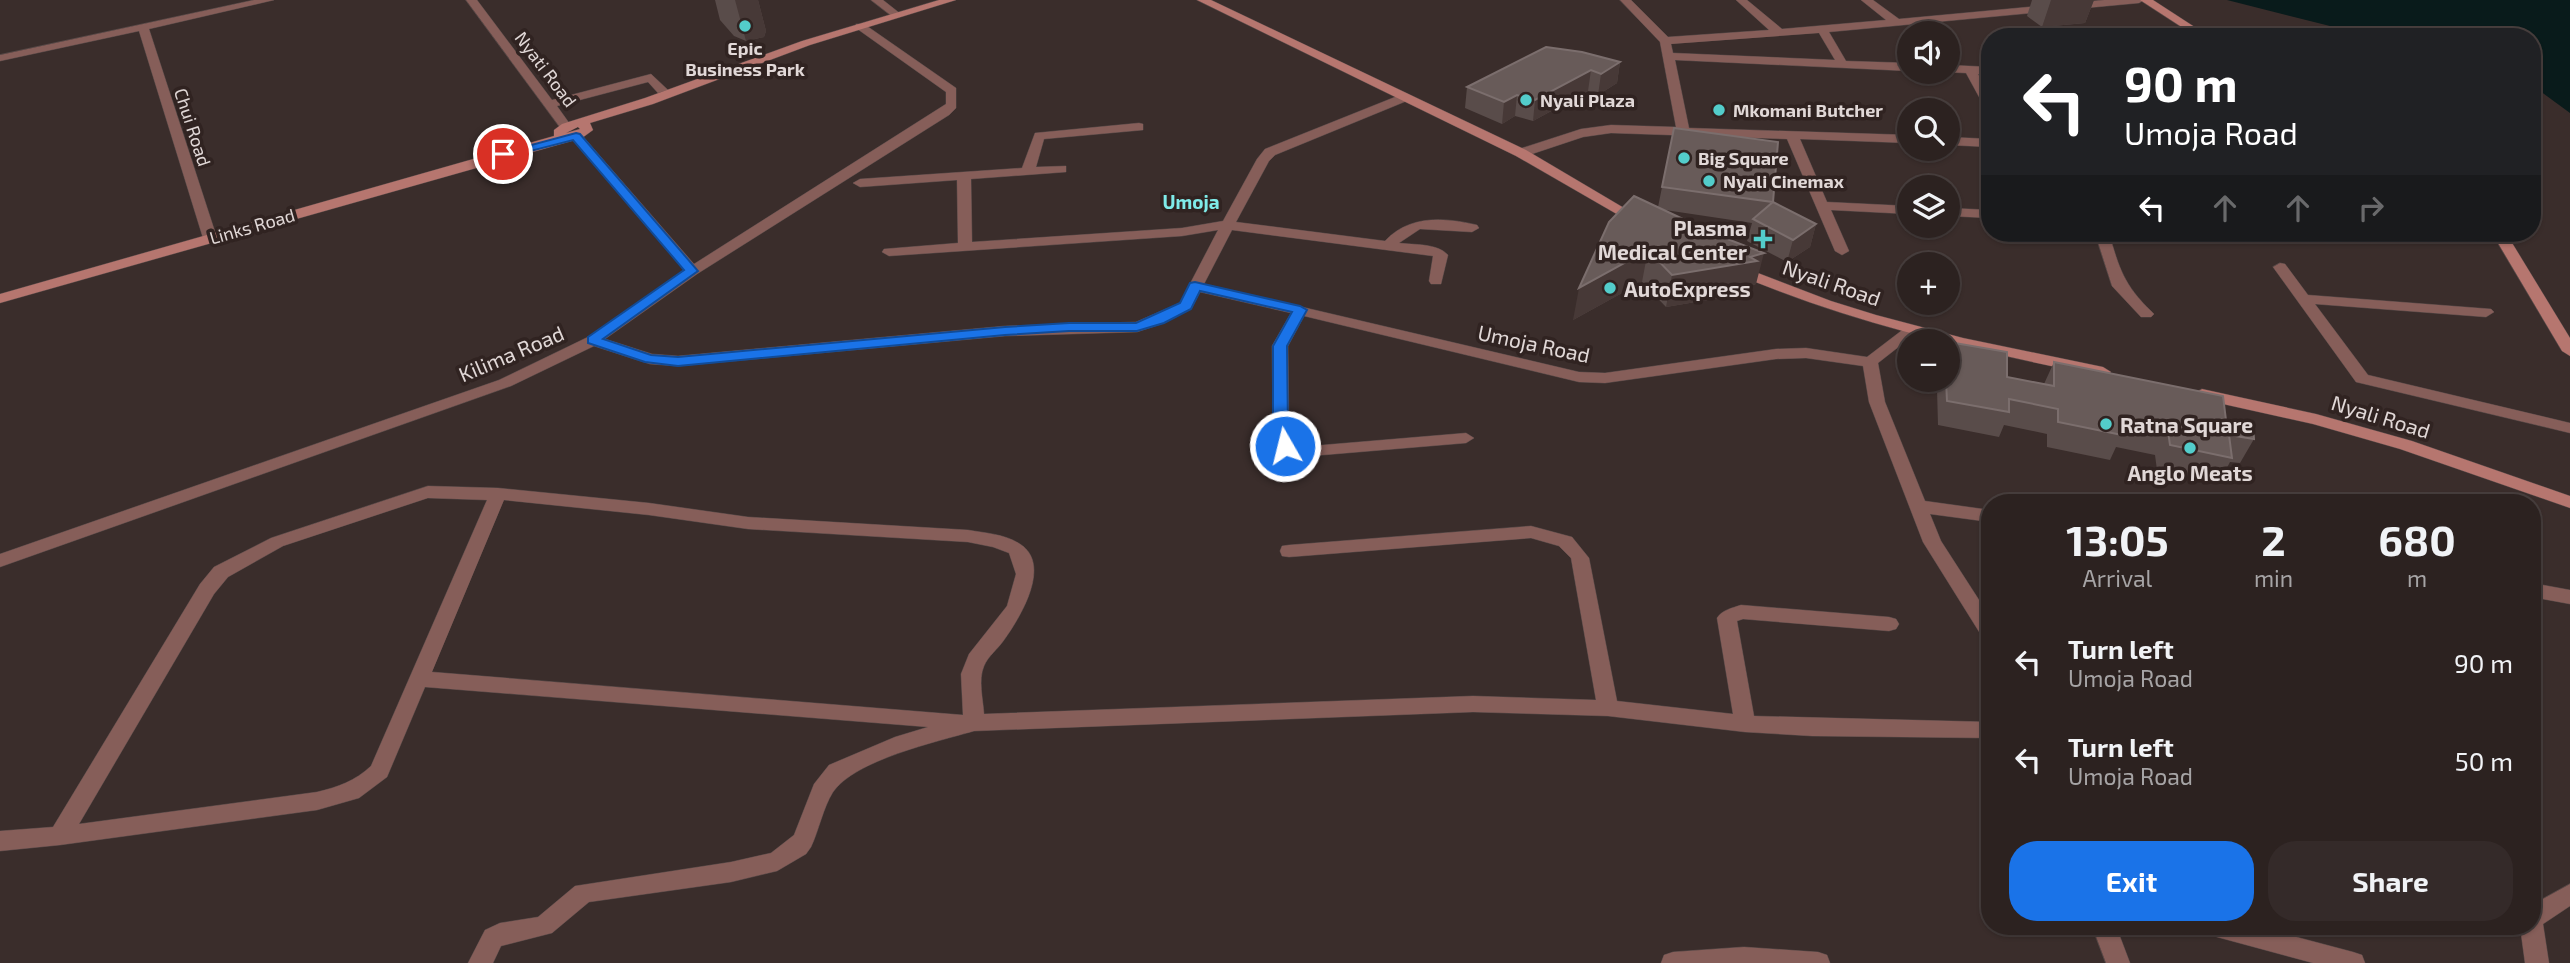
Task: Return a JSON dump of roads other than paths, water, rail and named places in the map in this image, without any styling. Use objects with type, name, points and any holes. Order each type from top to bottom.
[{"type":"main road","name":"Links Road","points":[[0,299],[503,154],[860,26],[951,0]]},
{"type":"main road","points":[[1202,0],[1521,153],[1650,227]]},
{"type":"main road","points":[[2145,0],[2190,28]]},
{"type":"main road","points":[[2504,242],[2570,351]]},
{"type":"main road","name":"Nyali Road","points":[[1720,261],[1793,292],[1904,329]]},
{"type":"main road","name":"Nyali Road","points":[[1960,342],[2123,377]]},
{"type":"main road","name":"Nyali Road","points":[[2189,391],[2316,419],[2469,465],[2569,501]]},
{"type":"street","points":[[0,58],[269,0]]},
{"type":"street","name":"Nyati Road","points":[[471,0],[572,131],[692,271]]},
{"type":"street","points":[[876,0],[897,15]]},
{"type":"street","points":[[1625,0],[1665,41],[1666,56],[1684,129]]},
{"type":"street","points":[[1741,0],[1779,33]]},
{"type":"street","points":[[1866,0],[1896,22]]},
{"type":"street","points":[[1991,0],[2009,12]]},
{"type":"street","points":[[1665,41],[2139,0]]},
{"type":"street","name":"Kilima Road","points":[[0,561],[505,383],[593,340],[692,271],[952,105],[952,91],[860,26]]},
{"type":"street","name":"Chui Road","points":[[143,28],[209,238]]},
{"type":"street","points":[[1822,29],[1842,63]]},
{"type":"street","points":[[1666,56],[1897,66]]},
{"type":"street","points":[[638,65],[662,90]]},
{"type":"street","points":[[1960,70],[1981,71]]},
{"type":"street","points":[[1970,70],[1981,90]]},
{"type":"street","points":[[551,104],[651,78]]},
{"type":"street","points":[[593,340],[650,359],[678,361],[1005,331],[1137,327],[1159,320],[1186,306],[1226,225],[1263,159],[1270,152],[1405,97]]},
{"type":"street","points":[[1028,172],[1039,136],[1139,127]]},
{"type":"street","points":[[1521,153],[1591,131],[1684,129],[1897,138]]},
{"type":"street","points":[[1791,134],[1842,251]]},
{"type":"street","points":[[1960,142],[1981,143]]},
{"type":"street","points":[[859,183],[1061,169]]},
{"type":"street","points":[[964,177],[965,246]]},
{"type":"street","points":[[1823,206],[1897,209]]},
{"type":"street","points":[[1960,213],[1981,214]]},
{"type":"street","points":[[889,252],[1182,232],[1226,225],[1437,251],[1441,255],[1436,281]]},
{"type":"street","points":[[1390,244],[1399,233],[1415,225],[1472,228]]},
{"type":"street","points":[[2104,242],[2113,277],[2122,292],[2146,314]]},
{"type":"street","points":[[2280,267],[2355,373],[2366,382],[2570,428]]},
{"type":"street","name":"Umoja Road","points":[[1195,286],[1579,377],[1616,377],[1776,354],[1806,353],[1870,362]]},
{"type":"street","points":[[2304,299],[2486,312]]},
{"type":"street","points":[[1300,310],[1280,346],[1280,430],[1285,446],[1311,451],[1466,438]]},
{"type":"street","points":[[1897,341],[1870,362],[1877,402],[1932,542],[1981,620]]},
{"type":"street","points":[[60,836],[207,589],[221,572],[277,542],[417,494],[438,491],[498,494],[649,509],[748,523],[968,536],[1008,545],[1017,549],[1025,574],[1016,608],[976,659],[971,674],[974,723]]},
{"type":"street","points":[[0,841],[60,836],[317,801],[348,794],[366,785],[379,771],[498,494]]},
{"type":"street","points":[[1918,506],[1981,515]]},
{"type":"street","points":[[1289,551],[1531,532],[1563,539],[1574,545],[1580,558],[1608,708]]},
{"type":"street","points":[[2541,592],[2570,597]]},
{"type":"street","points":[[1745,724],[1727,618],[1741,612],[1889,624]]},
{"type":"street","points":[[419,679],[974,723],[1473,704],[1608,708],[1745,724],[1884,731],[1981,730]]},
{"type":"street","points":[[480,963],[493,938],[500,934],[544,926],[583,893],[731,872],[777,861],[798,848],[822,790],[837,771],[902,743],[974,723]]},
{"type":"street","points":[[2541,912],[2570,894]]},
{"type":"street","points":[[2107,935],[2118,963]]},
{"type":"street","points":[[2250,935],[2353,963]]},
{"type":"street","points":[[2533,935],[2537,963]]},
{"type":"street","points":[[1673,963],[1744,958],[1818,963]]},
{"type":"place","name":"Epic Business Park","points":[[745,26]]},
{"type":"place","name":"Nyali Plaza","points":[[1526,100]]},
{"type":"place","name":"Mkomani Butcher","points":[[1719,110]]},
{"type":"place","name":"Big Square","points":[[1684,158]]},
{"type":"place","name":"Nyali Cinemax","points":[[1709,181]]},
{"type":"place","name":"Plasma Medical Center","points":[[1763,239]]},
{"type":"place","name":"AutoExpress","points":[[1610,288]]},
{"type":"place","name":"Ratna Square","points":[[2106,424]]},
{"type":"place","name":"Anglo Meats","points":[[2190,448]]},
{"type":"district","name":"Umoja","points":[[1191,201]]}]
